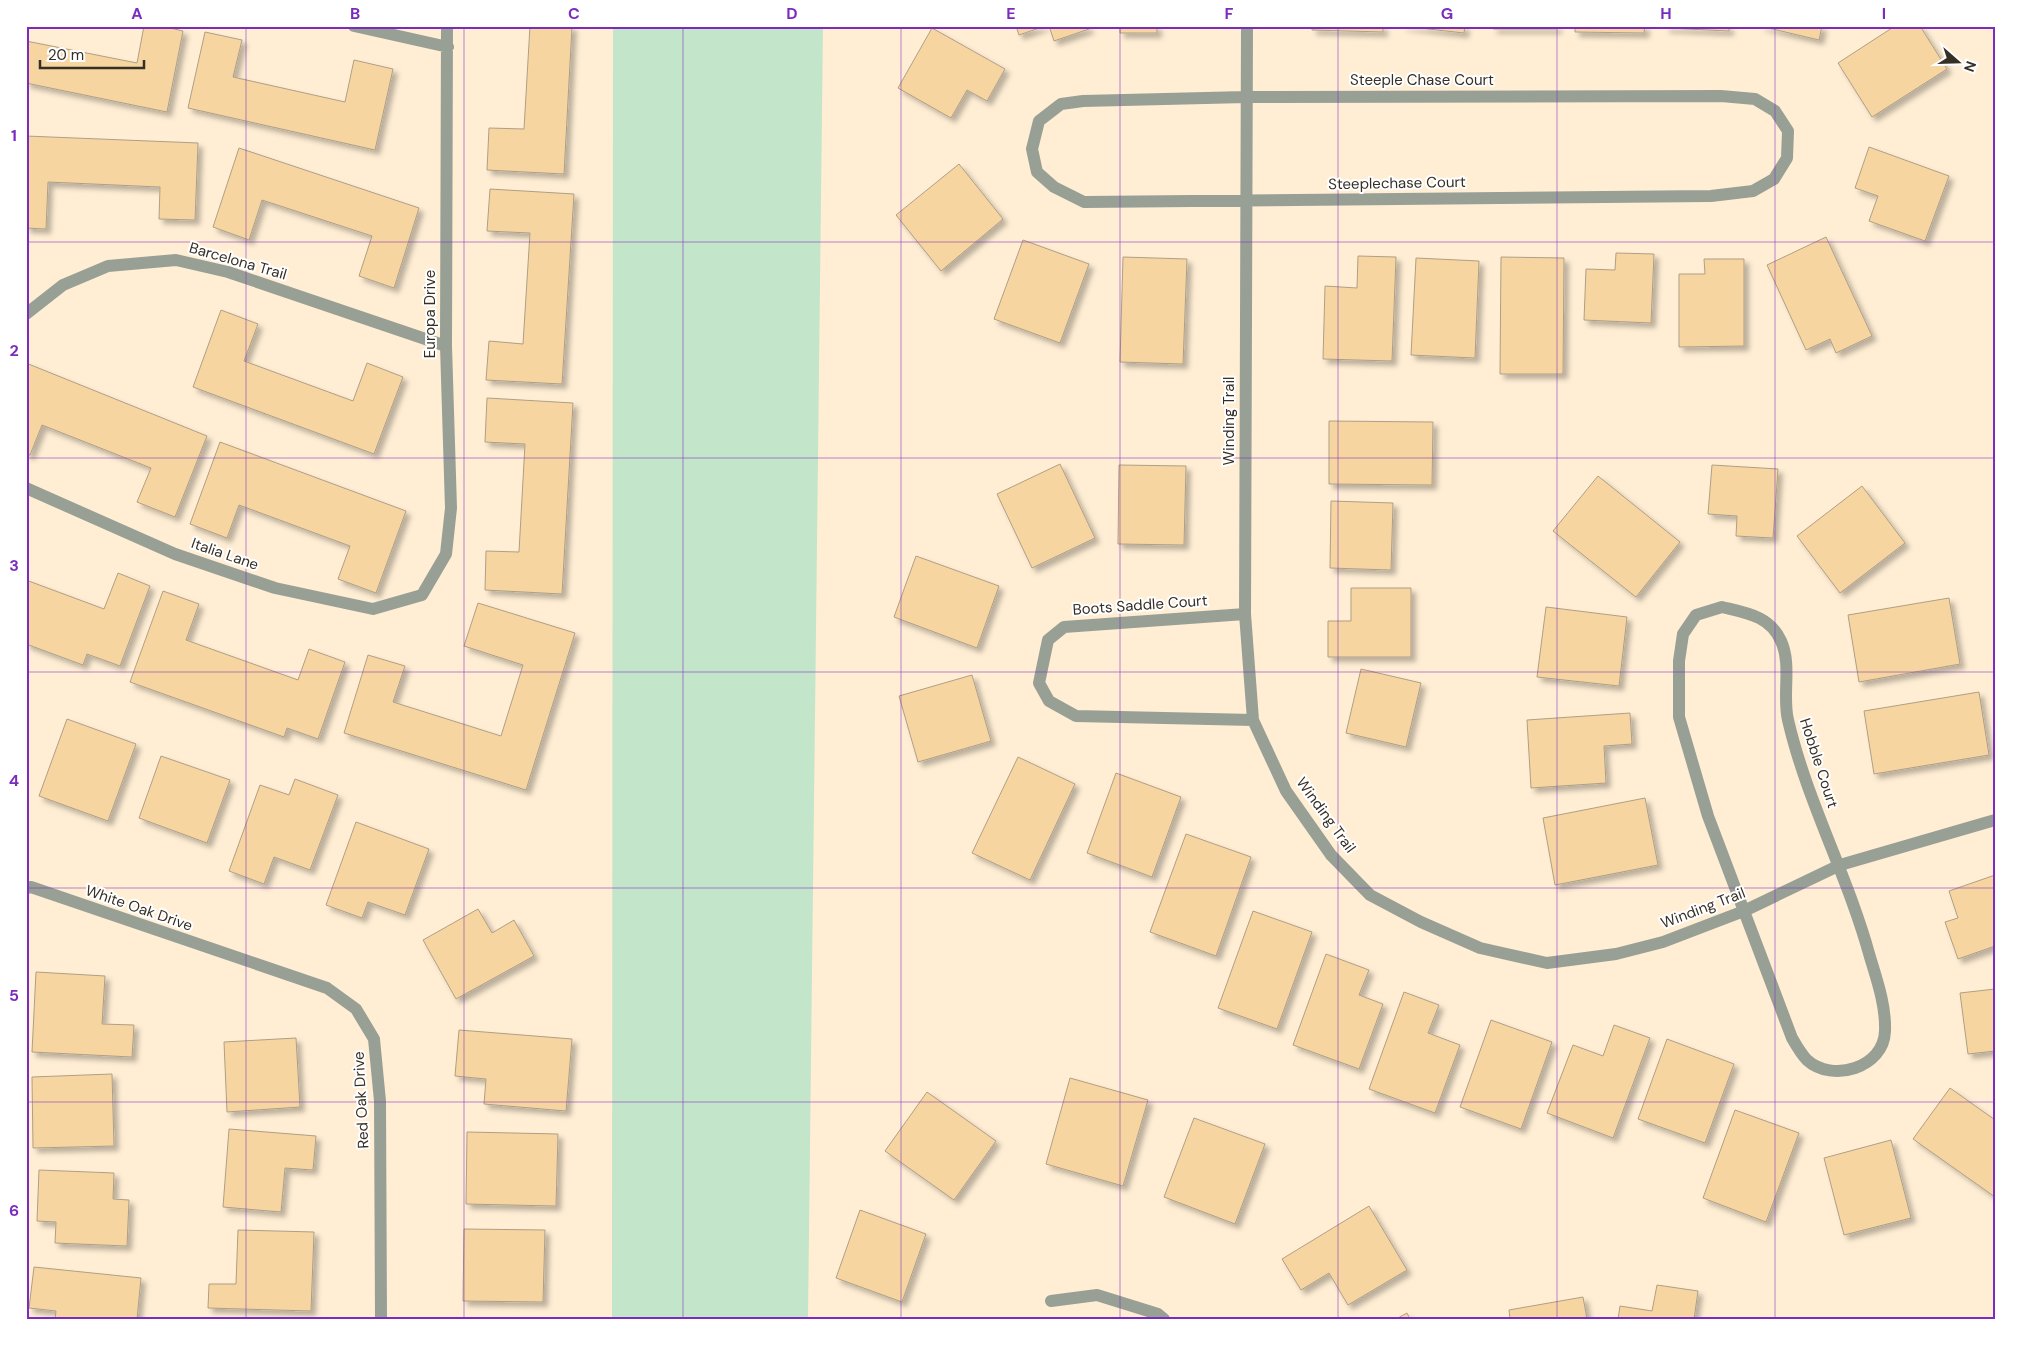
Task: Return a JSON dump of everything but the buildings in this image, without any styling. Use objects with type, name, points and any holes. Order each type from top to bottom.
[{"type":"street","points":[[354,26],[448,47]]},
{"type":"street","name":"Europa Drive","points":[[422,595],[446,554],[451,508],[446,346],[447,26]]},
{"type":"street","name":"Winding Trail","points":[[1247,26],[1245,614],[1253,720],[1286,791],[1331,855],[1370,895],[1421,922],[1480,948],[1548,963],[1616,954],[1663,942],[1744,911],[1840,865],[1995,820]]},
{"type":"street","name":"Steeple Chase Court","points":[[1084,202],[1054,187],[1037,172],[1032,149],[1040,120],[1061,104],[1083,101],[1246,97],[1722,96],[1755,98],[1775,111],[1788,131],[1787,158],[1774,179],[1753,191],[1711,196]]},
{"type":"street","name":"Steeplechase Court","points":[[1084,202],[1711,196]]},
{"type":"street","name":"Barcelona Trail","points":[[26,314],[63,284],[108,266],[176,260],[228,272],[446,346]]},
{"type":"street","name":"Italia Lane","points":[[26,488],[175,554],[275,588],[373,609],[422,595]]},
{"type":"street","name":"Hobble Court","points":[[1722,607],[1752,614],[1770,623],[1782,642],[1787,719],[1818,816],[1840,865],[1860,919],[1879,987],[1885,1033],[1879,1050],[1865,1064],[1847,1072],[1827,1069],[1807,1060],[1792,1038],[1744,911],[1708,816],[1678,718],[1679,661],[1683,634],[1696,615],[1722,607]]},
{"type":"street","name":"Boots Saddle Court","points":[[1245,614],[1064,626],[1048,640],[1039,683],[1049,701],[1076,716],[1253,720]]},
{"type":"street","name":"White Oak Drive","points":[[26,888],[31,887],[242,961]]},
{"type":"street","name":"Red Oak Drive","points":[[242,961],[327,988],[356,1009],[374,1039],[380,1101],[381,1319]]},
{"type":"street","points":[[1051,1301],[1097,1295],[1158,1314],[1164,1319]]},
{"type":"green space","points":[[613,26],[823,26],[808,1319],[612,1319]]}]
